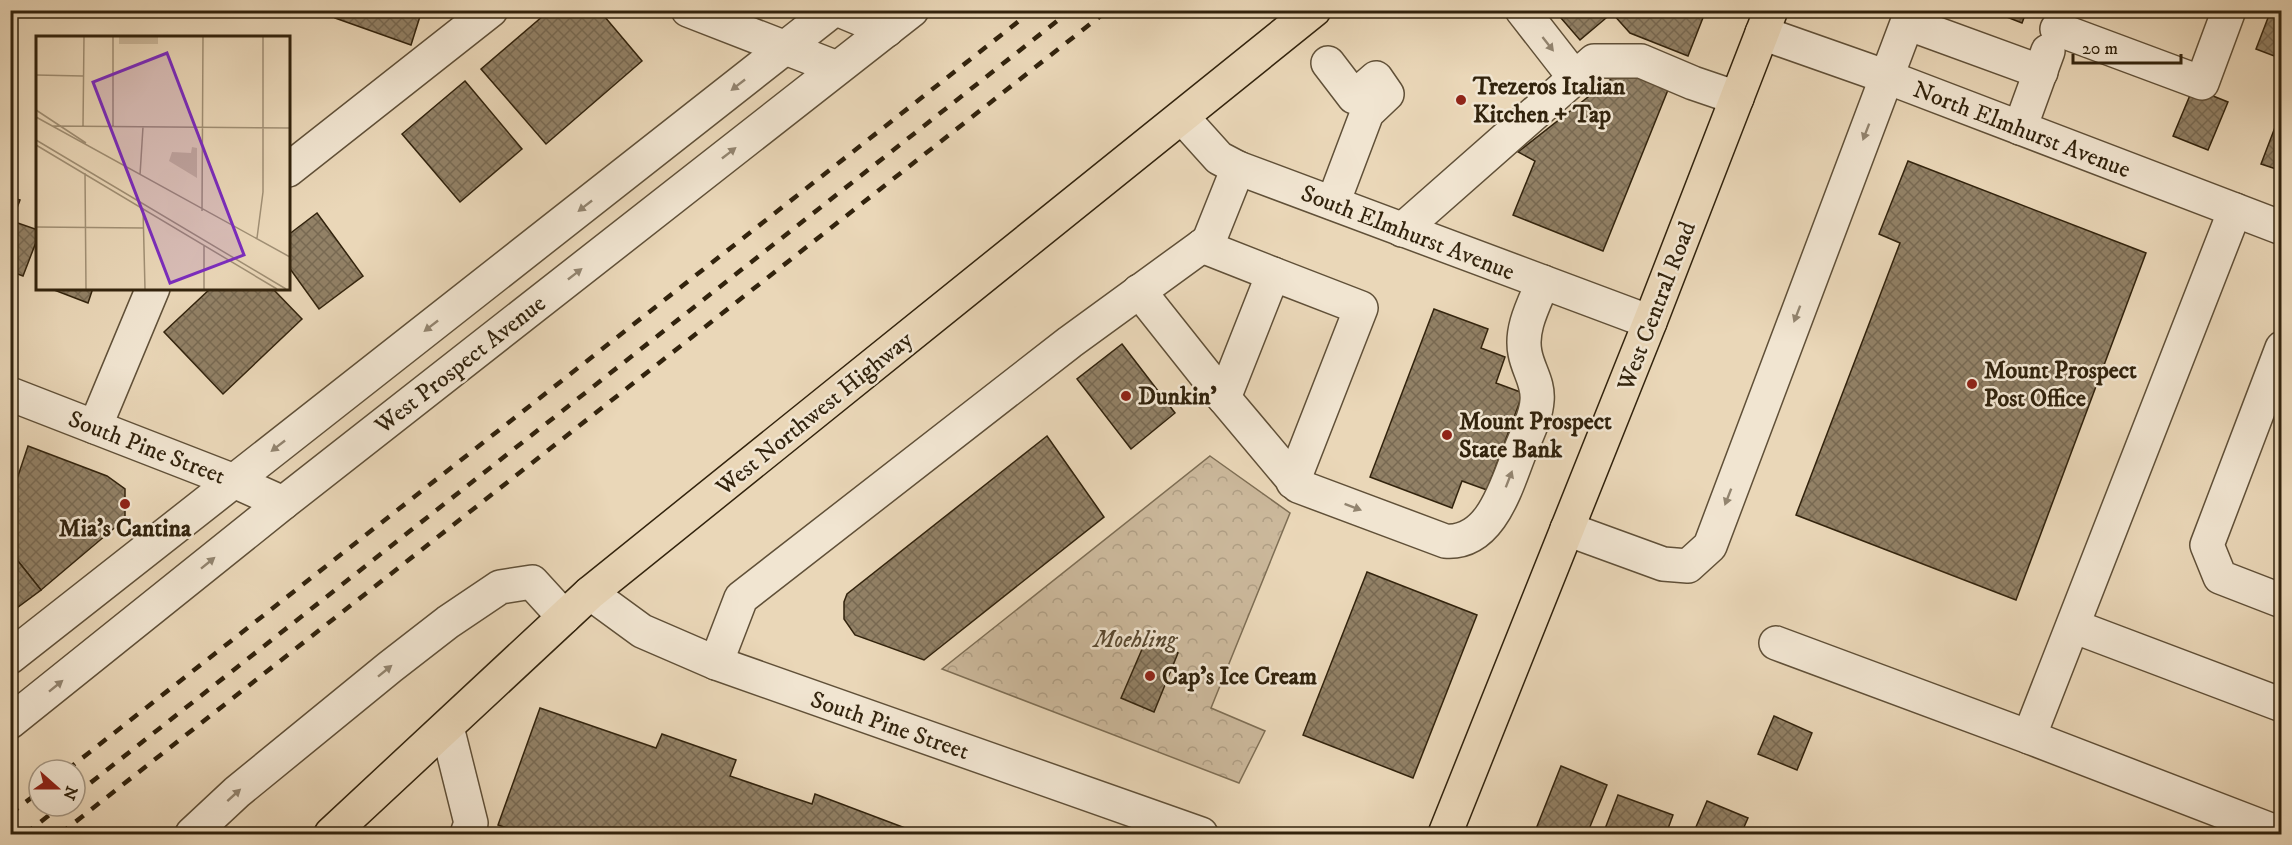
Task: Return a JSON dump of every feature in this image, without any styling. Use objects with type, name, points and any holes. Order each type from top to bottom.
[{"type":"main road","name":"West Northwest Highway","points":[[331,834],[590,593],[1314,10]]},
{"type":"main road","name":"West Central Road","points":[[1445,834],[1650,322],[1767,22]]},
{"type":"street","points":[[290,168],[491,10]]},
{"type":"street","points":[[688,10],[837,68]]},
{"type":"street","name":"West Prospect Avenue","points":[[10,657],[833,10]]},
{"type":"street","points":[[839,10],[886,30]]},
{"type":"street","name":"West Prospect Avenue","points":[[10,722],[283,503],[912,10]]},
{"type":"street","points":[[1522,10],[1575,78]]},
{"type":"street","points":[[2020,128],[2060,20],[2202,83],[2229,10]]},
{"type":"street","name":"North Elmhurst Avenue","points":[[1767,22],[1887,77],[2282,228]]},
{"type":"street","points":[[1567,529],[1663,564],[1688,566],[1710,546],[1906,23],[2041,72]]},
{"type":"street","points":[[1402,230],[1594,61],[1641,61],[1693,83],[1737,98]]},
{"type":"street","points":[[1328,63],[1360,105],[1333,203]]},
{"type":"street","name":"South Elmhurst Avenue","points":[[1182,117],[1219,158],[1238,168],[1650,322]]},
{"type":"street","points":[[717,663],[741,598],[1070,342],[1202,246],[1210,238],[1238,168]]},
{"type":"street","points":[[2029,737],[2235,210]]},
{"type":"street","points":[[1202,246],[1361,308],[1296,484]]},
{"type":"street","points":[[1224,398],[1273,274]]},
{"type":"street","points":[[1139,291],[1296,484],[1445,541],[1461,540],[1489,519],[1498,504],[1535,411],[1538,390],[1525,356],[1524,336],[1542,282]]},
{"type":"street","points":[[95,427],[152,290]]},
{"type":"street","points":[[2282,348],[2207,545],[2220,577],[2282,601]]},
{"type":"street","name":"South Pine Street","points":[[10,394],[234,481],[283,503]]},
{"type":"street","points":[[192,834],[237,792],[390,667],[448,622],[500,587],[532,582],[564,618]]},
{"type":"street","name":"South Pine Street","points":[[590,593],[642,631],[717,663],[1201,834]]},
{"type":"street","points":[[2073,626],[2282,705]]},
{"type":"street","points":[[1776,644],[2029,737],[2281,834]]},
{"type":"street","points":[[447,727],[471,822],[467,834]]},
{"type":"green space","name":"Moehling","points":[[1210,456],[1290,513],[1211,708],[1265,731],[1239,783],[942,669]]},
{"type":"building","points":[[338,10],[422,10],[411,45],[335,18]]},
{"type":"building","points":[[550,10],[599,10],[642,61],[546,144],[481,69]]},
{"type":"building","points":[[1554,10],[1706,10],[1688,56],[1630,33],[1612,13],[1580,40]]},
{"type":"building","points":[[1989,10],[2027,10],[2022,23]]},
{"type":"building","points":[[2271,10],[2282,10],[2282,59],[2256,49]]},
{"type":"building","points":[[1625,68],[1670,85],[1603,251],[1513,215],[1535,161],[1518,152]]},
{"type":"building","points":[[465,81],[522,149],[460,202],[402,134]]},
{"type":"building","points":[[2193,88],[2228,102],[2208,150],[2173,136]]},
{"type":"building","points":[[2277,122],[2282,123],[2282,171],[2261,164]]},
{"type":"building","name":"Mount Prospect Post Office","points":[[1908,161],[2146,253],[2016,600],[1796,515],[1900,243],[1879,234]]},
{"type":"building","points":[[10,197],[20,200],[12,221],[36,229],[36,242],[23,276],[10,271]]},
{"type":"building","points":[[317,213],[363,276],[319,309],[290,269],[290,233]]},
{"type":"building","points":[[54,290],[92,290],[88,303]]},
{"type":"building","points":[[209,290],[274,290],[302,319],[223,394],[164,332]]},
{"type":"building","name":"Mount Prospect State Bank","points":[[1434,309],[1488,329],[1481,348],[1505,357],[1496,383],[1523,393],[1487,490],[1462,481],[1452,508],[1370,477]]},
{"type":"building","name":"Dunkin'","points":[[1122,344],[1175,413],[1131,449],[1077,379]]},
{"type":"building","points":[[1047,436],[1104,517],[924,660],[855,635],[844,619],[844,602],[847,594]]},
{"type":"building","points":[[28,446],[107,476],[125,489],[125,519],[41,590],[10,551],[10,488],[15,485]]},
{"type":"building","points":[[10,551],[41,590],[10,613]]},
{"type":"building","points":[[1367,572],[1477,615],[1413,778],[1303,735]]},
{"type":"building","name":"Cap's Ice Cream","points":[[1146,640],[1178,653],[1154,712],[1121,698]]},
{"type":"building","points":[[540,708],[656,748],[662,734],[736,760],[730,776],[812,804],[815,794],[921,834],[524,834],[498,825]]},
{"type":"building","points":[[1774,716],[1812,733],[1797,770],[1758,754]]},
{"type":"building","points":[[1561,766],[1607,785],[1587,834],[1534,834]]},
{"type":"building","points":[[1618,795],[1673,815],[1666,834],[1603,834]]},
{"type":"building","points":[[1707,801],[1748,818],[1741,834],[1693,834]]},
{"type":"railway","points":[[82,758],[1033,10]]},
{"type":"railway","points":[[87,786],[1071,10]]},
{"type":"railway","points":[[60,834],[1108,10]]},
{"type":"railway","points":[[10,814],[27,801]]},
{"type":"railway","points":[[25,834],[46,818]]},
{"type":"place","name":"Trezeros Italian Kitchen + Tap","points":[[1461,100]]},
{"type":"place","name":"Mount Prospect Post Office","points":[[1972,384]]},
{"type":"place","name":"Dunkin'","points":[[1126,396]]},
{"type":"place","name":"Mount Prospect State Bank","points":[[1447,435]]},
{"type":"place","name":"Mia's Cantina","points":[[125,504]]},
{"type":"place","name":"Cap's Ice Cream","points":[[1150,676]]}]
